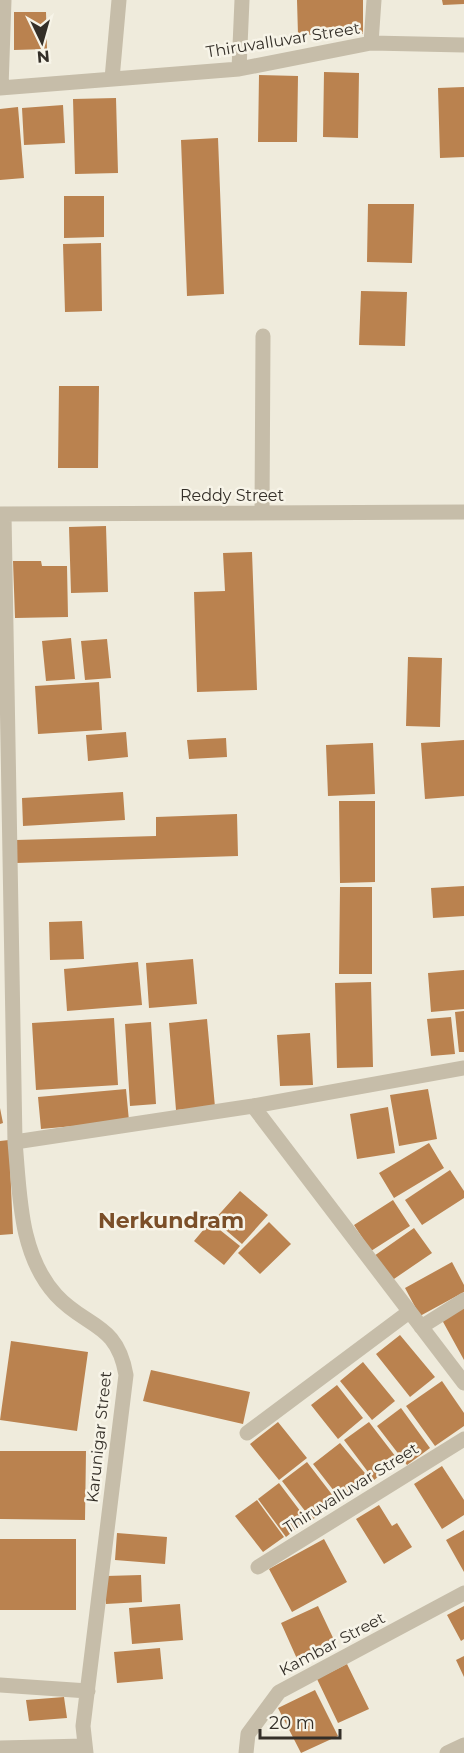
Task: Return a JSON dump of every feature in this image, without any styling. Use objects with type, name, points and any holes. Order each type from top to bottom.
[{"type":"street","points":[[0,88],[4,0]]},
{"type":"street","points":[[112,79],[119,0]]},
{"type":"street","points":[[239,69],[242,0]]},
{"type":"street","points":[[371,44],[374,0]]},
{"type":"street","name":"Thiruvalluvar Street","points":[[0,88],[239,69],[371,44],[464,45]]},
{"type":"street","points":[[262,513],[264,336]]},
{"type":"street","name":"Reddy Street","points":[[2,514],[464,512]]},
{"type":"street","name":"Karunigar Street","points":[[2,514],[4,725],[15,1142],[22,1222],[34,1260],[57,1296],[112,1338],[123,1354],[126,1375],[83,1726],[86,1749]]},
{"type":"street","points":[[15,1142],[253,1106],[464,1068]]},
{"type":"street","points":[[253,1106],[464,1383]]},
{"type":"street","points":[[421,1327],[464,1300]]},
{"type":"street","points":[[247,1433],[409,1312]]},
{"type":"street","name":"Thiruvalluvar Street","points":[[258,1567],[464,1439]]},
{"type":"street","name":"Kambar Street","points":[[246,1753],[248,1734],[279,1692],[464,1593]]},
{"type":"street","points":[[0,1685],[88,1691]]},
{"type":"street","points":[[447,1753],[464,1744]]},
{"type":"street","points":[[0,1748],[86,1749]]},
{"type":"building","points":[[297,0],[363,0],[363,34],[298,35]]},
{"type":"building","points":[[442,0],[464,0],[464,4],[443,5]]},
{"type":"building","points":[[14,12],[46,12],[47,49],[14,50]]},
{"type":"building","points":[[324,72],[359,73],[358,138],[323,137]]},
{"type":"building","points":[[259,75],[298,76],[297,142],[258,142]]},
{"type":"building","points":[[464,87],[464,157],[440,158],[438,88]]},
{"type":"building","points":[[116,98],[118,173],[75,174],[73,99]]},
{"type":"building","points":[[63,105],[65,143],[24,145],[22,108]]},
{"type":"building","points":[[18,107],[24,178],[0,180],[0,109]]},
{"type":"building","points":[[218,138],[224,294],[187,296],[181,140]]},
{"type":"building","points":[[64,196],[104,196],[104,237],[64,238]]},
{"type":"building","points":[[368,204],[414,204],[412,263],[367,262]]},
{"type":"building","points":[[101,243],[102,311],[65,312],[63,244]]},
{"type":"building","points":[[361,291],[407,292],[405,346],[359,345]]},
{"type":"building","points":[[59,386],[99,386],[98,468],[58,468]]},
{"type":"building","points":[[106,526],[108,592],[71,593],[69,527]]},
{"type":"building","points":[[252,552],[257,690],[197,692],[194,592],[225,591],[223,553]]},
{"type":"building","points":[[13,561],[41,561],[42,566],[67,566],[68,617],[15,618]]},
{"type":"building","points":[[71,638],[75,679],[46,681],[42,641]]},
{"type":"building","points":[[107,639],[111,678],[85,680],[81,641]]},
{"type":"building","points":[[408,657],[442,658],[440,727],[406,726]]},
{"type":"building","points":[[99,682],[102,730],[38,734],[35,686]]},
{"type":"building","points":[[126,732],[128,757],[88,761],[86,735]]},
{"type":"building","points":[[226,738],[227,757],[189,759],[187,740]]},
{"type":"building","points":[[464,740],[464,796],[425,799],[421,743]]},
{"type":"building","points":[[373,743],[375,794],[328,796],[326,745]]},
{"type":"building","points":[[123,792],[125,820],[23,826],[22,798]]},
{"type":"building","points":[[339,801],[375,801],[375,882],[340,883]]},
{"type":"building","points":[[237,814],[238,856],[16,863],[16,840],[156,836],[156,817]]},
{"type":"building","points":[[464,886],[464,916],[433,918],[431,888]]},
{"type":"building","points":[[340,887],[372,887],[372,974],[339,974]]},
{"type":"building","points":[[82,921],[84,959],[50,960],[49,922]]},
{"type":"building","points":[[193,959],[197,1004],[149,1008],[146,963]]},
{"type":"building","points":[[138,962],[142,1005],[67,1011],[64,969]]},
{"type":"building","points":[[464,970],[464,1009],[431,1012],[428,973]]},
{"type":"building","points":[[371,982],[373,1067],[337,1068],[335,983]]},
{"type":"building","points":[[464,1011],[464,1052],[459,1052],[455,1012]]},
{"type":"building","points":[[451,1017],[455,1054],[431,1056],[427,1019]]},
{"type":"building","points":[[114,1018],[118,1085],[36,1090],[32,1023]]},
{"type":"building","points":[[207,1019],[215,1107],[176,1110],[169,1023]]},
{"type":"building","points":[[151,1022],[156,1104],[130,1106],[125,1024]]},
{"type":"building","points":[[310,1033],[313,1085],[280,1086],[277,1035]]},
{"type":"building","points":[[126,1089],[129,1121],[41,1129],[38,1097]]},
{"type":"building","points":[[428,1089],[437,1139],[399,1146],[390,1095]]},
{"type":"building","points":[[388,1107],[395,1153],[357,1159],[350,1114]]},
{"type":"building","points":[[0,1108],[3,1123],[0,1124]]},
{"type":"building","points":[[9,1140],[13,1234],[0,1235],[0,1141]]},
{"type":"building","points":[[429,1143],[444,1168],[394,1198],[379,1173]]},
{"type":"building","points":[[450,1170],[464,1191],[464,1198],[422,1225],[405,1200]]},
{"type":"building","points":[[240,1191],[268,1215],[242,1244],[214,1220]]},
{"type":"building","points":[[393,1200],[410,1226],[371,1251],[354,1225]]},
{"type":"building","points":[[210,1222],[240,1246],[224,1265],[194,1241]]},
{"type":"building","points":[[269,1222],[291,1244],[260,1274],[238,1253]]},
{"type":"building","points":[[414,1228],[432,1253],[391,1281],[374,1256]]},
{"type":"building","points":[[452,1262],[464,1285],[464,1292],[420,1316],[405,1288]]},
{"type":"building","points":[[464,1308],[464,1360],[442,1320]]},
{"type":"building","points":[[400,1335],[435,1377],[410,1397],[376,1354]]},
{"type":"building","points":[[11,1341],[88,1352],[77,1431],[0,1420]]},
{"type":"building","points":[[363,1362],[395,1401],[372,1420],[340,1381]]},
{"type":"building","points":[[151,1370],[250,1392],[243,1424],[143,1401]]},
{"type":"building","points":[[442,1381],[464,1413],[464,1426],[435,1446],[406,1406]]},
{"type":"building","points":[[337,1385],[363,1418],[338,1439],[311,1405]]},
{"type":"building","points":[[401,1408],[430,1448],[407,1465],[377,1426]]},
{"type":"building","points":[[278,1422],[307,1458],[279,1480],[250,1444]]},
{"type":"building","points":[[369,1422],[399,1461],[374,1480],[344,1440]]},
{"type":"building","points":[[340,1443],[369,1478],[341,1500],[313,1464]]},
{"type":"building","points":[[0,1451],[86,1451],[85,1520],[0,1519]]},
{"type":"building","points":[[307,1462],[337,1501],[312,1520],[282,1481]]},
{"type":"building","points":[[442,1466],[464,1500],[464,1515],[442,1529],[414,1484]]},
{"type":"building","points":[[279,1483],[307,1520],[286,1537],[258,1499]]},
{"type":"building","points":[[257,1500],[284,1537],[263,1552],[235,1516]]},
{"type":"building","points":[[379,1505],[392,1526],[397,1523],[412,1547],[384,1564],[356,1519]]},
{"type":"building","points":[[464,1530],[464,1572],[446,1540]]},
{"type":"building","points":[[117,1533],[167,1537],[165,1564],[115,1560]]},
{"type":"building","points":[[0,1539],[76,1539],[76,1610],[0,1610]]},
{"type":"building","points":[[324,1539],[347,1582],[292,1612],[269,1569]]},
{"type":"building","points":[[141,1575],[142,1602],[106,1604],[106,1576]]},
{"type":"building","points":[[180,1604],[183,1640],[132,1644],[129,1608]]},
{"type":"building","points":[[318,1606],[336,1644],[298,1661],[281,1623]]},
{"type":"building","points":[[464,1606],[464,1639],[461,1641],[447,1615]]},
{"type":"building","points":[[160,1648],[163,1679],[117,1683],[114,1652]]},
{"type":"building","points":[[464,1656],[464,1677],[456,1660]]},
{"type":"building","points":[[347,1664],[369,1709],[338,1723],[317,1679]]},
{"type":"building","points":[[315,1690],[338,1736],[301,1753],[278,1708]]},
{"type":"building","points":[[64,1697],[67,1718],[29,1721],[26,1700]]},
{"type":"district","name":"Nerkundram","points":[[171,1220]]}]
